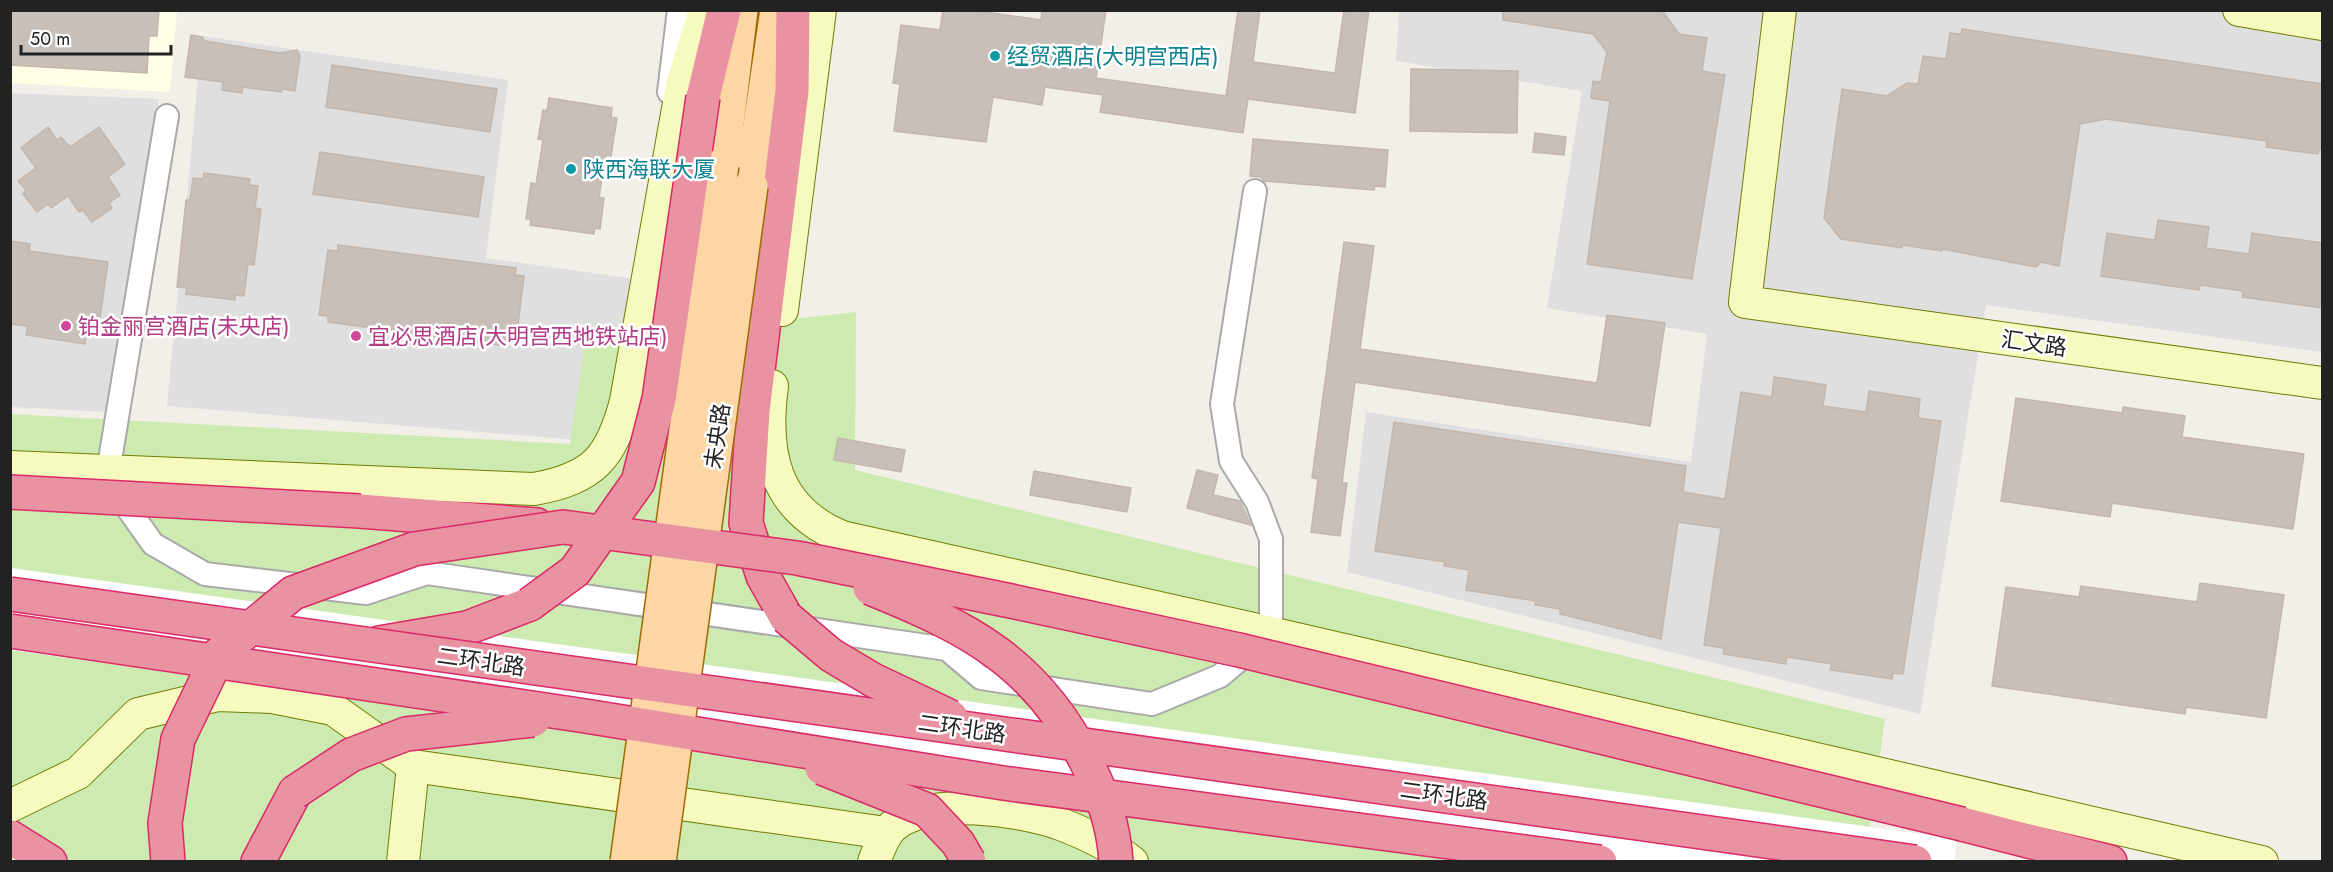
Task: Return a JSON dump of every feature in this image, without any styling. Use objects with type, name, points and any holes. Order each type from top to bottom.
[{"type":"highway","points":[[364,645],[467,628],[530,604],[575,571],[638,482],[659,399],[703,97],[724,10]]},
{"type":"highway","points":[[793,10],[792,91],[753,411],[746,523],[763,576],[786,617],[831,655],[873,680],[980,730]]},
{"type":"highway","points":[[10,492],[439,515],[563,527],[797,558],[1239,650],[2110,861]]},
{"type":"highway","points":[[168,861],[165,823],[178,740],[219,654],[293,593],[414,549],[563,527]]},
{"type":"highway","points":[[797,558],[906,602],[959,627],[993,649],[1029,679],[1057,709],[1095,779],[1108,813],[1115,841],[1116,861]]},
{"type":"highway","name":"二环北路","points":[[10,594],[1915,861]]},
{"type":"highway","name":"二环北路","points":[[10,631],[579,715],[770,748],[1003,783],[1600,861]]},
{"type":"highway","points":[[258,861],[295,792],[351,755],[406,734],[579,715]]},
{"type":"highway","points":[[770,748],[927,810],[958,843],[969,861]]},
{"type":"highway","points":[[10,837],[50,861]]},
{"type":"main road","points":[[10,467],[534,489],[560,484],[602,460],[618,432],[626,401],[682,86],[705,10]]},
{"type":"main road","name":"未央路","points":[[627,861],[741,10]]},
{"type":"main road","name":"未央路","points":[[659,861],[777,10]]},
{"type":"main road","points":[[820,10],[768,417],[774,467],[782,489],[809,520],[842,537],[1271,633],[2262,861]]},
{"type":"main road","name":"汇文路","points":[[1780,10],[1745,302],[2322,383]]},
{"type":"main road","points":[[2239,10],[2322,24]]},
{"type":"main road","points":[[10,806],[78,773],[138,714],[218,695],[272,697],[333,709],[413,766],[886,833]]},
{"type":"main road","points":[[402,861],[413,766]]},
{"type":"main road","points":[[874,861],[886,833],[895,824],[919,814],[948,809],[984,810],[1061,825],[1132,861]]},
{"type":"street","points":[[670,149],[668,100],[679,10]]},
{"type":"street","points":[[167,116],[108,472],[119,496],[153,544],[204,574],[366,593],[427,573],[947,649],[981,678],[1152,704],[1220,676],[1271,633],[1271,539],[1257,502],[1231,461],[1222,404],[1255,191]]},
{"type":"shaded area","points":[[10,11],[177,11],[170,92],[11,83]]},
{"type":"shaded area","points":[[1399,11],[2322,11],[2322,352],[1986,305],[1920,714],[1347,572],[1366,412],[1691,462],[1707,334],[1547,308],[1582,91],[1396,61]]},
{"type":"shaded area","points":[[202,36],[508,80],[486,258],[636,279],[602,442],[167,406]]},
{"type":"shaded area","points":[[10,93],[159,99],[108,412],[11,407]]},
{"type":"green space","points":[[856,312],[855,470],[1885,719],[1865,861],[11,861],[10,414],[570,444],[585,342]]},
{"type":"pier","points":[[11,568],[1957,839],[1954,862],[1504,861],[11,650]]},
{"type":"building","points":[[10,10],[159,10],[157,36],[149,36],[147,73],[10,65]]},
{"type":"building","points":[[943,10],[972,10],[1041,20],[1042,10],[1106,10],[1096,78],[1226,96],[1238,10],[1260,10],[1253,62],[1335,73],[1344,10],[1369,10],[1355,113],[1248,99],[1243,133],[1100,112],[1103,95],[1045,87],[1042,105],[993,97],[986,142],[894,131],[900,84],[893,83],[901,25],[940,30]]},
{"type":"building","points":[[1503,10],[1662,10],[1679,34],[1707,38],[1702,71],[1725,75],[1692,279],[1587,264],[1610,101],[1591,98],[1593,81],[1601,82],[1607,52],[1593,34],[1503,20]]},
{"type":"building","points":[[1962,29],[2322,84],[2322,150],[2319,149],[2318,154],[2266,147],[2267,141],[2106,119],[2080,124],[2059,266],[2041,262],[2036,267],[1942,249],[1942,251],[1902,245],[1902,248],[1841,239],[1824,218],[1842,89],[1887,96],[1907,83],[1918,84],[1923,56],[1946,59],[1950,33],[1961,34]]},
{"type":"building","points":[[191,35],[202,37],[205,41],[279,53],[297,50],[300,56],[295,91],[282,89],[281,92],[243,87],[242,93],[222,90],[223,82],[185,77]]},
{"type":"building","points":[[332,65],[497,89],[490,132],[326,107]]},
{"type":"building","points":[[1411,69],[1518,71],[1517,133],[1410,131]]},
{"type":"building","name":"陕西海联大厦","points":[[549,98],[612,108],[611,117],[617,118],[611,156],[606,155],[599,197],[604,198],[600,229],[595,228],[594,234],[530,225],[531,219],[526,219],[531,183],[536,184],[543,140],[538,139],[543,110],[547,111]]},
{"type":"building","points":[[48,127],[57,140],[61,137],[70,147],[99,127],[125,164],[108,177],[120,195],[109,203],[112,208],[92,222],[83,210],[79,212],[68,196],[51,208],[48,204],[37,212],[23,194],[26,190],[18,181],[36,168],[21,148]]},
{"type":"building","points":[[1535,133],[1566,137],[1564,155],[1533,152]]},
{"type":"building","points":[[1253,139],[1388,150],[1385,187],[1375,186],[1374,190],[1264,181],[1261,177],[1250,176]]},
{"type":"building","points":[[320,152],[484,177],[478,217],[313,194]]},
{"type":"building","points":[[204,173],[250,179],[249,185],[258,186],[255,208],[261,209],[254,265],[248,264],[244,296],[235,295],[235,300],[186,294],[187,288],[177,287],[186,200],[190,200],[193,178],[203,179]]},
{"type":"building","points":[[2158,220],[2209,227],[2206,248],[2249,254],[2252,233],[2322,243],[2322,308],[2242,297],[2243,291],[2200,285],[2199,290],[2101,276],[2107,233],[2155,240]]},
{"type":"building","points":[[10,241],[30,244],[29,251],[108,262],[98,332],[87,331],[85,344],[26,335],[28,326],[10,324]]},
{"type":"building","points":[[1344,242],[1374,246],[1360,349],[1597,383],[1607,315],[1665,323],[1650,426],[1355,382],[1342,483],[1347,483],[1340,536],[1311,532],[1318,479],[1312,478]]},
{"type":"building","points":[[338,245],[516,268],[515,275],[524,276],[516,341],[507,340],[506,346],[328,322],[328,316],[319,315],[328,250],[338,251]]},
{"type":"building","points":[[1774,377],[1826,385],[1823,406],[1866,412],[1869,391],[1920,399],[1918,418],[1941,421],[1903,674],[1893,673],[1892,679],[1830,670],[1832,664],[1787,657],[1786,664],[1723,654],[1724,648],[1704,645],[1721,528],[1678,522],[1661,639],[1560,614],[1560,609],[1535,605],[1536,601],[1466,590],[1469,570],[1444,566],[1445,562],[1375,551],[1394,422],[1686,466],[1683,492],[1725,499],[1741,392],[1772,397]]},
{"type":"building","points":[[2016,398],[2122,413],[2123,407],[2185,416],[2182,437],[2304,454],[2293,529],[2112,503],[2110,517],[2001,501]]},
{"type":"building","points":[[838,438],[905,450],[901,472],[834,460]]},
{"type":"building","points":[[1197,470],[1218,475],[1213,495],[1240,501],[1251,525],[1187,508]]},
{"type":"building","points":[[1034,471],[1131,488],[1127,512],[1030,495]]},
{"type":"building","points":[[2200,583],[2284,595],[2266,718],[2186,707],[2185,714],[1992,686],[2006,587],[2079,597],[2081,586],[2197,602]]},
{"type":"place","name":"经贸酒店(大明宫西店)","points":[[995,56]]},
{"type":"place","name":"陕西海联大厦","points":[[571,169]]},
{"type":"place","name":"铂金丽宫酒店(未央店)","points":[[66,326]]},
{"type":"place","name":"宜必思酒店(大明宫西地铁站店)","points":[[356,336]]}]
